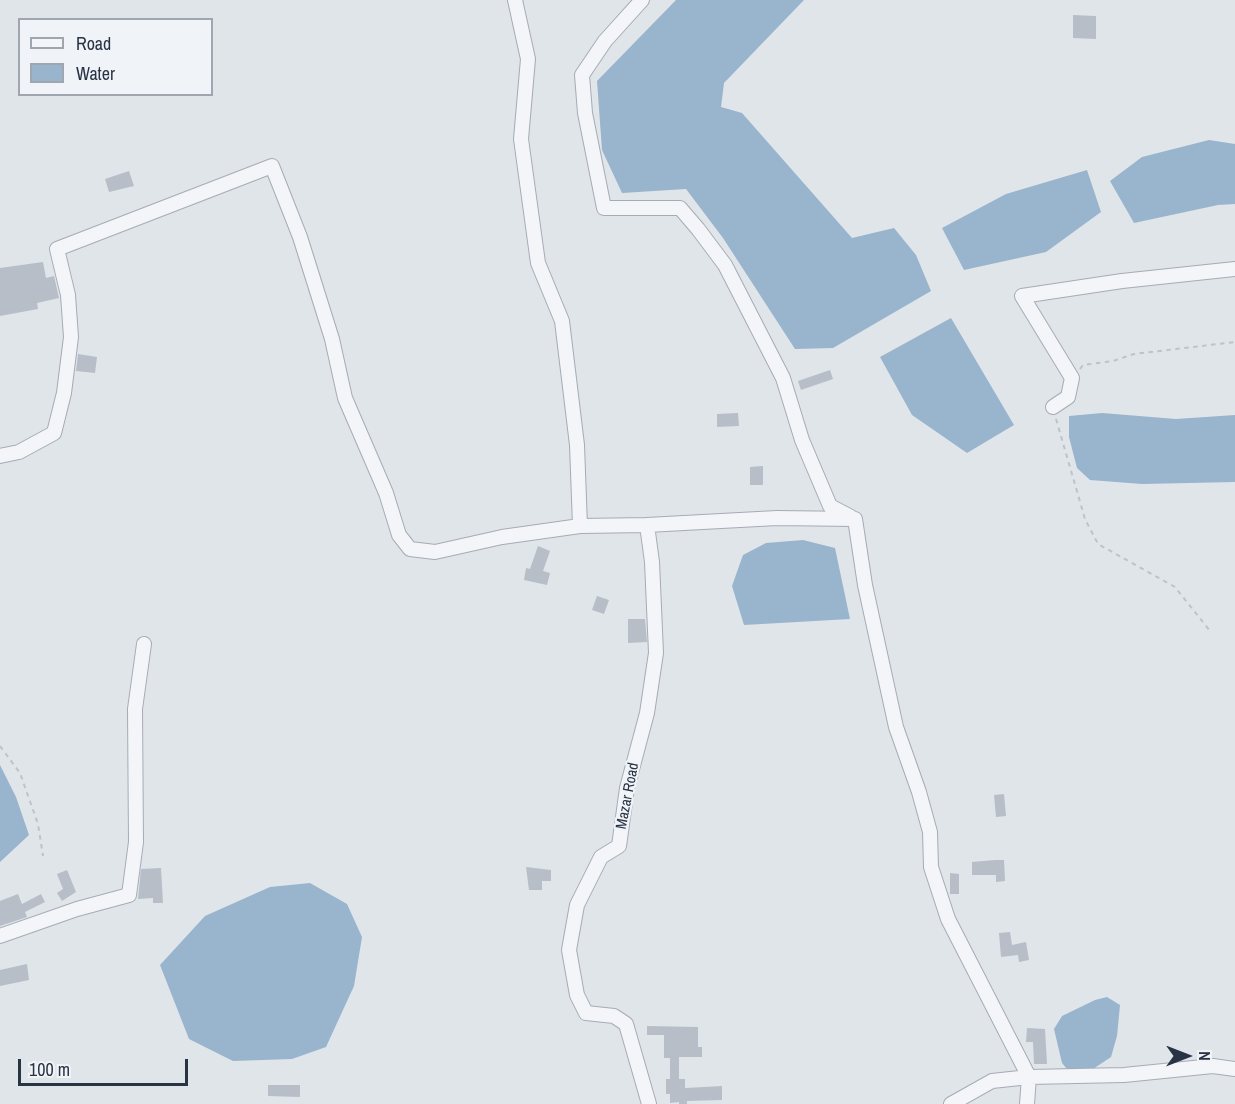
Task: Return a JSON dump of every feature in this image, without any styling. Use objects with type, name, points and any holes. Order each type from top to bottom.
[{"type":"street","points":[[515,0],[528,59],[521,139],[538,263],[562,321],[577,445],[580,526]]},
{"type":"street","points":[[642,0],[605,41],[582,75],[585,113],[604,208],[680,208],[698,229],[725,265],[783,378],[802,440],[830,506],[855,519]]},
{"type":"street","points":[[0,456],[19,452],[54,433],[64,393],[71,337],[68,295],[57,249],[272,166],[300,237],[325,316],[345,398],[386,493],[399,535],[410,549],[435,552],[502,537],[580,526],[777,518],[855,519]]},
{"type":"street","points":[[1053,407],[1068,398],[1072,378],[1022,296],[1122,281],[1235,269]]},
{"type":"street","points":[[855,519],[865,585],[893,717],[930,832],[931,867],[948,919],[1029,1077],[1027,1104]]},
{"type":"street","name":"Mazar Road","points":[[646,525],[652,562],[656,653],[647,713],[627,788],[619,846],[601,857],[577,905],[569,950],[577,994],[586,1013],[614,1016],[626,1024],[649,1104]]},
{"type":"street","points":[[0,936],[77,909],[129,895],[136,842],[135,709],[144,644]]},
{"type":"street","points":[[951,1104],[992,1081],[1029,1077],[1124,1075],[1213,1066],[1235,1069]]},
{"type":"path","points":[[1072,378],[1083,365],[1113,361],[1134,354],[1235,342]]},
{"type":"path","points":[[1053,407],[1085,519],[1098,544],[1175,587],[1209,631]]},
{"type":"path","points":[[0,746],[20,773],[38,824],[43,856]]},
{"type":"water","points":[[676,0],[804,0],[724,83],[721,107],[742,113],[852,238],[894,228],[916,255],[931,291],[833,348],[795,349],[723,238],[686,189],[622,193],[602,150],[597,81]]},
{"type":"water","points":[[1209,140],[1235,144],[1235,204],[1218,205],[1134,223],[1110,181],[1142,157]]},
{"type":"water","points":[[1087,170],[1101,212],[1046,252],[964,270],[942,228],[1006,194]]},
{"type":"water","points":[[951,318],[1014,425],[967,453],[912,415],[880,357]]},
{"type":"water","points":[[1102,413],[1176,419],[1235,415],[1235,482],[1142,484],[1090,480],[1077,468],[1069,437],[1069,416]]},
{"type":"water","points":[[803,540],[835,548],[850,619],[744,625],[732,586],[743,555],[766,543]]},
{"type":"water","points":[[0,765],[16,797],[29,835],[0,862]]},
{"type":"water","points":[[310,883],[347,904],[362,937],[354,986],[326,1047],[292,1059],[233,1061],[189,1039],[160,965],[205,916],[270,887]]},
{"type":"water","points":[[1107,997],[1120,1005],[1117,1036],[1111,1057],[1093,1069],[1080,1072],[1067,1069],[1062,1063],[1054,1029],[1062,1016],[1095,1000]]},
{"type":"building","points":[[1073,15],[1096,16],[1096,39],[1073,38]]},
{"type":"building","points":[[129,171],[134,186],[109,192],[105,179]]},
{"type":"building","points":[[43,262],[46,278],[54,276],[59,298],[37,303],[38,309],[0,316],[0,268]]},
{"type":"building","points":[[78,354],[97,357],[95,373],[76,371]]},
{"type":"building","points":[[830,370],[833,379],[801,390],[798,381]]},
{"type":"building","points":[[738,413],[739,426],[717,427],[717,414]]},
{"type":"building","points":[[763,466],[763,485],[750,485],[750,467]]},
{"type":"building","points":[[538,546],[550,551],[543,571],[550,573],[547,585],[524,580],[526,568],[530,569]]},
{"type":"building","points":[[597,596],[609,600],[604,614],[592,610]]},
{"type":"building","points":[[628,619],[645,619],[647,642],[628,643]]},
{"type":"building","points":[[1004,794],[1006,816],[996,817],[994,795]]},
{"type":"building","points":[[1004,860],[1005,881],[996,882],[996,875],[972,875],[972,862]]},
{"type":"building","points":[[526,867],[551,870],[551,881],[542,881],[542,890],[529,890]]},
{"type":"building","points":[[161,868],[163,903],[153,903],[153,898],[138,899],[141,869]]},
{"type":"building","points":[[67,870],[76,892],[62,901],[57,893],[63,889],[57,874]]},
{"type":"building","points":[[950,873],[959,874],[959,894],[950,894]]},
{"type":"building","points":[[18,894],[22,904],[41,894],[45,902],[25,912],[27,917],[0,926],[0,901]]},
{"type":"building","points":[[1010,932],[1012,945],[1026,942],[1029,960],[1019,962],[1018,955],[1001,957],[999,933]]},
{"type":"building","points":[[27,964],[29,980],[0,986],[0,970]]},
{"type":"building","points":[[647,1026],[698,1027],[698,1047],[702,1047],[702,1057],[679,1057],[679,1079],[685,1079],[685,1088],[722,1086],[722,1100],[687,1101],[687,1104],[670,1103],[670,1094],[666,1094],[666,1079],[670,1079],[670,1058],[664,1058],[664,1035],[647,1035]]},
{"type":"building","points":[[1027,1028],[1045,1029],[1047,1064],[1034,1064],[1033,1042],[1026,1042]]},
{"type":"building","points":[[268,1085],[300,1085],[300,1097],[268,1096]]}]
